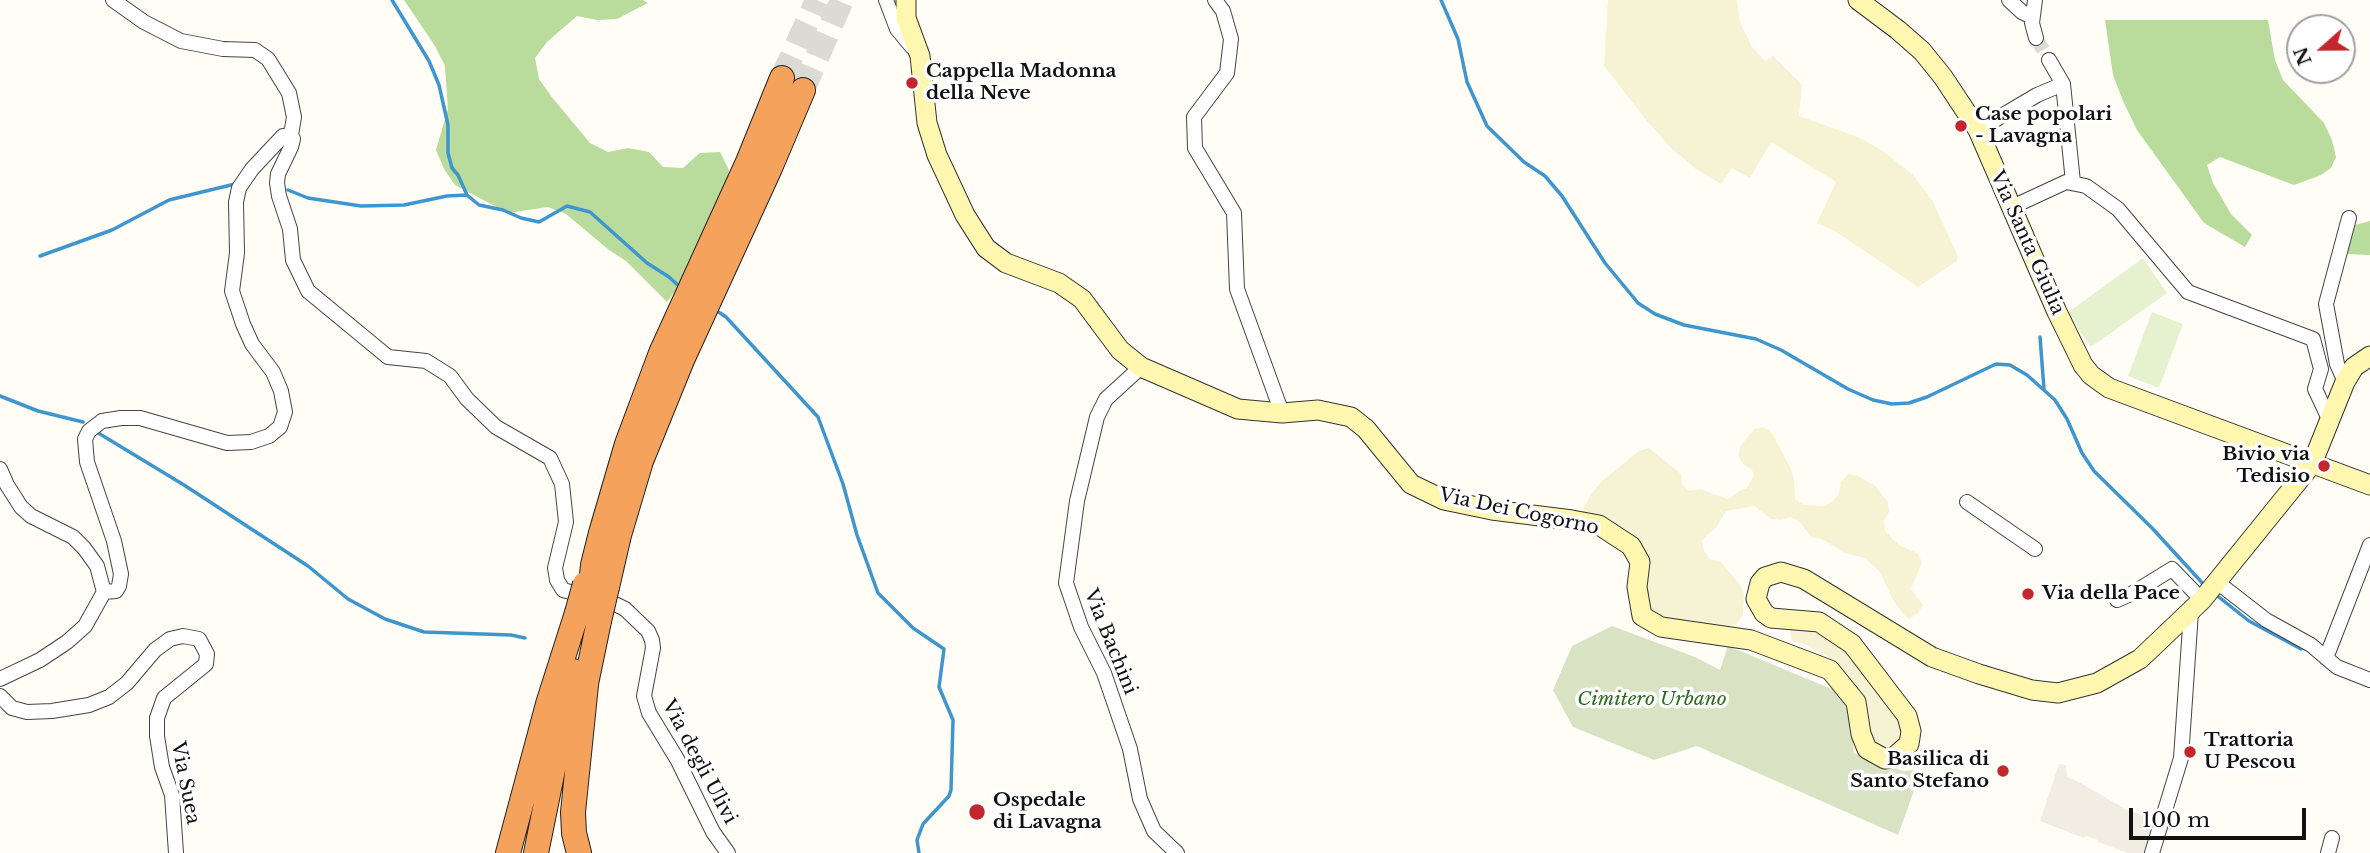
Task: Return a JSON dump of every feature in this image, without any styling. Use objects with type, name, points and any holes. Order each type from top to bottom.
[{"type":"highway","points":[[536,853],[594,580],[610,534],[627,444],[661,353],[759,165],[793,84]]},
{"type":"highway","points":[[579,853],[573,812],[586,685],[587,616]]},
{"type":"highway","points":[[508,853],[548,704],[587,616]]},
{"type":"highway","points":[[552,853],[586,685]]},
{"type":"street","points":[[104,592],[116,590],[120,586],[121,574],[114,541],[87,462],[85,439],[89,431],[102,421],[140,418],[227,443],[251,442],[269,436],[280,427],[285,412],[281,391],[273,372],[252,344],[232,291],[237,253],[236,202],[239,188],[252,169],[284,136],[292,135],[294,117],[289,93],[268,59],[255,50],[223,49],[181,41],[144,22],[113,0]]},
{"type":"street","points":[[886,0],[897,29],[920,56]]},
{"type":"street","name":"Via Dei Cogorno","points":[[906,0],[905,18],[920,56],[927,123],[937,155],[965,215],[986,248],[1006,263],[1059,283],[1082,299],[1120,349],[1141,368],[1238,409],[1282,413],[1318,410],[1351,417],[1366,429],[1411,484],[1444,500],[1599,526],[1631,546],[1640,562],[1637,587],[1642,616],[1661,627],[1751,640],[1830,670],[1856,702],[1861,734],[1867,749],[1885,759],[1894,757],[1909,744],[1911,731],[1907,716],[1852,643],[1819,622],[1771,618],[1764,614],[1756,599],[1757,591],[1765,577],[1781,572],[1804,579],[1931,657],[2032,690],[2058,692],[2097,683],[2140,659],[2205,595]]},
{"type":"street","points":[[1215,0],[1223,11],[1231,39],[1227,73],[1194,117],[1195,148],[1234,213],[1237,289],[1282,413]]},
{"type":"street","name":"Via Santa Giulia","points":[[1858,0],[1922,51],[1978,130],[2057,312],[2083,365],[2091,375],[2109,388],[2312,464]]},
{"type":"street","points":[[2009,0],[2032,18]]},
{"type":"street","points":[[2035,0],[2032,18],[2036,38]]},
{"type":"street","points":[[2049,60],[2063,84],[2073,182]]},
{"type":"street","points":[[1978,130],[2037,95],[2063,84]]},
{"type":"street","name":"Via degli Ulivi","points":[[292,135],[291,147],[278,174],[277,183],[290,229],[293,260],[308,291],[388,357],[426,361],[450,376],[467,400],[496,427],[550,457],[562,484],[566,522],[555,568],[557,580],[563,590],[625,609],[648,631],[653,648],[644,696],[649,713],[727,853]]},
{"type":"street","points":[[2012,207],[2066,182],[2086,186],[2118,209],[2188,292],[2313,339],[2321,369],[2315,388],[2330,421]]},
{"type":"street","points":[[2345,382],[2337,364],[2326,304],[2349,218]]},
{"type":"street","points":[[2152,853],[2181,758],[2205,595],[2312,464],[2345,382],[2354,367],[2370,356]]},
{"type":"street","name":"Via Bachini","points":[[1141,368],[1106,400],[1097,416],[1077,501],[1066,583],[1081,626],[1104,673],[1130,749],[1140,799],[1154,831],[1177,853]]},
{"type":"street","points":[[2312,464],[2370,485]]},
{"type":"street","points":[[0,471],[21,507],[31,516],[73,537],[84,548],[97,566],[104,592],[85,626],[67,642],[40,660],[0,679]]},
{"type":"street","points":[[1967,502],[2035,549]]},
{"type":"street","points":[[2326,658],[2370,545]]},
{"type":"street","points":[[2117,600],[2172,569],[2205,595],[2266,620],[2311,645],[2336,667],[2370,680]]},
{"type":"street","name":"Via Suea","points":[[20,710],[52,711],[89,705],[109,697],[127,683],[155,650],[170,639],[183,636],[199,639],[207,654],[206,664],[164,698],[157,718],[162,767],[172,795],[176,853]]},
{"type":"street","points":[[0,696],[12,708],[20,710]]},
{"type":"street","points":[[0,716],[20,710]]},
{"type":"street","points":[[2328,853],[2332,838]]},
{"type":"shaded area","points":[[1608,0],[1737,0],[1740,22],[1752,47],[1765,61],[1773,56],[1802,85],[1799,116],[1858,137],[1883,151],[1912,174],[1932,200],[1958,256],[1957,261],[1918,287],[1838,233],[1817,223],[1836,182],[1771,142],[1750,178],[1732,168],[1721,184],[1696,169],[1672,149],[1604,66]]},
{"type":"shaded area","points":[[1764,427],[1772,433],[1791,469],[1795,499],[1804,505],[1824,506],[1833,501],[1839,493],[1841,482],[1848,474],[1858,476],[1875,486],[1888,502],[1885,531],[1899,545],[1917,553],[1922,562],[1911,589],[1923,605],[1918,613],[1909,619],[1905,616],[1893,600],[1880,572],[1865,558],[1845,553],[1822,539],[1812,538],[1799,521],[1790,517],[1771,519],[1754,506],[1726,511],[1716,528],[1702,541],[1704,551],[1710,559],[1721,562],[1744,594],[1743,615],[1732,631],[1648,615],[1643,555],[1579,516],[1592,493],[1602,481],[1639,451],[1649,448],[1681,474],[1682,484],[1689,491],[1700,489],[1728,499],[1746,489],[1754,476],[1738,455],[1741,445],[1754,429]]},
{"type":"shaded area","points":[[1790,629],[1811,630],[1824,635],[1855,659],[1901,718],[1905,732],[1900,741],[1881,748],[1873,742],[1867,712],[1858,689],[1832,659],[1807,645],[1794,642]]},
{"type":"shaded area","points":[[2059,764],[2066,765],[2067,777],[2125,809],[2161,822],[2148,853],[2128,853],[2040,821]]},
{"type":"green space","points":[[404,0],[643,0],[648,3],[617,19],[597,20],[577,16],[547,42],[535,58],[539,79],[590,143],[608,152],[628,148],[649,152],[663,167],[683,168],[700,153],[720,152],[729,170],[725,189],[684,279],[667,302],[626,261],[566,214],[548,207],[508,213],[455,185],[436,150],[448,109],[445,66]]},
{"type":"green space","points":[[2105,20],[2268,20],[2275,60],[2283,80],[2324,123],[2336,157],[2331,168],[2321,175],[2294,185],[2220,157],[2207,165],[2213,183],[2231,214],[2252,235],[2245,247],[2204,223],[2137,130],[2113,75]]},
{"type":"green space","points":[[2370,221],[2370,255],[2346,254],[2355,225]]},
{"type":"green space","points":[[2143,258],[2167,293],[2091,347],[2067,313]]},
{"type":"green space","points":[[2152,312],[2183,324],[2159,388],[2128,376]]},
{"type":"green space","name":"Cimitero Urbano","points":[[1612,626],[1695,657],[1720,670],[1728,646],[1839,692],[1851,712],[1854,753],[1903,771],[1913,770],[1920,774],[1898,835],[1697,746],[1654,760],[1573,727],[1553,690],[1572,646]]},
{"type":"waterway","points":[[392,0],[429,61],[439,85],[448,125],[448,153],[452,168],[467,195],[479,205],[539,222],[567,206],[590,212],[647,263],[681,288]]},
{"type":"waterway","points":[[1441,0],[1458,39],[1467,82],[1487,126],[1524,162],[1545,176],[1562,196],[1605,263],[1638,303],[1655,314],[1684,325],[1756,339],[1781,350],[1848,389],[1873,400],[1892,404],[1909,403],[1927,397],[1996,364],[2010,365],[2027,375],[2055,400],[2094,471],[2152,528],[2206,587]]},
{"type":"waterway","points":[[40,256],[112,230],[169,200],[235,184]]},
{"type":"waterway","points":[[288,190],[308,198],[361,206],[404,205],[447,196],[467,195]]},
{"type":"waterway","points":[[714,309],[726,317],[818,417],[878,593],[913,628],[944,649],[939,687],[953,720],[951,790],[949,796],[923,824],[917,840],[919,853]]},
{"type":"waterway","points":[[2040,337],[2044,389]]},
{"type":"waterway","points":[[0,396],[38,411],[83,422]]},
{"type":"waterway","points":[[95,431],[308,566],[348,599],[385,619],[424,632],[511,635],[525,638]]},
{"type":"waterway","points":[[2215,594],[2249,621],[2301,649]]},
{"type":"tunnel","points":[[782,78],[817,0]]},
{"type":"tunnel","points":[[803,90],[842,0]]},
{"type":"tunnel","points":[[2036,38],[2049,60]]},
{"type":"place","name":"Cappella Madonna della Neve","points":[[912,83]]},
{"type":"place","name":"Case popolari - Lavagna","points":[[1961,126]]},
{"type":"place","name":"Bivio via Tedisio","points":[[2324,466]]},
{"type":"place","name":"Via della Pace","points":[[2028,594]]},
{"type":"place","name":"Trattoria U Pescou","points":[[2190,752]]},
{"type":"place","name":"Basilica di Santo Stefano","points":[[2003,771]]},
{"type":"place","name":"Ospedale di Lavagna","points":[[977,812]]}]
